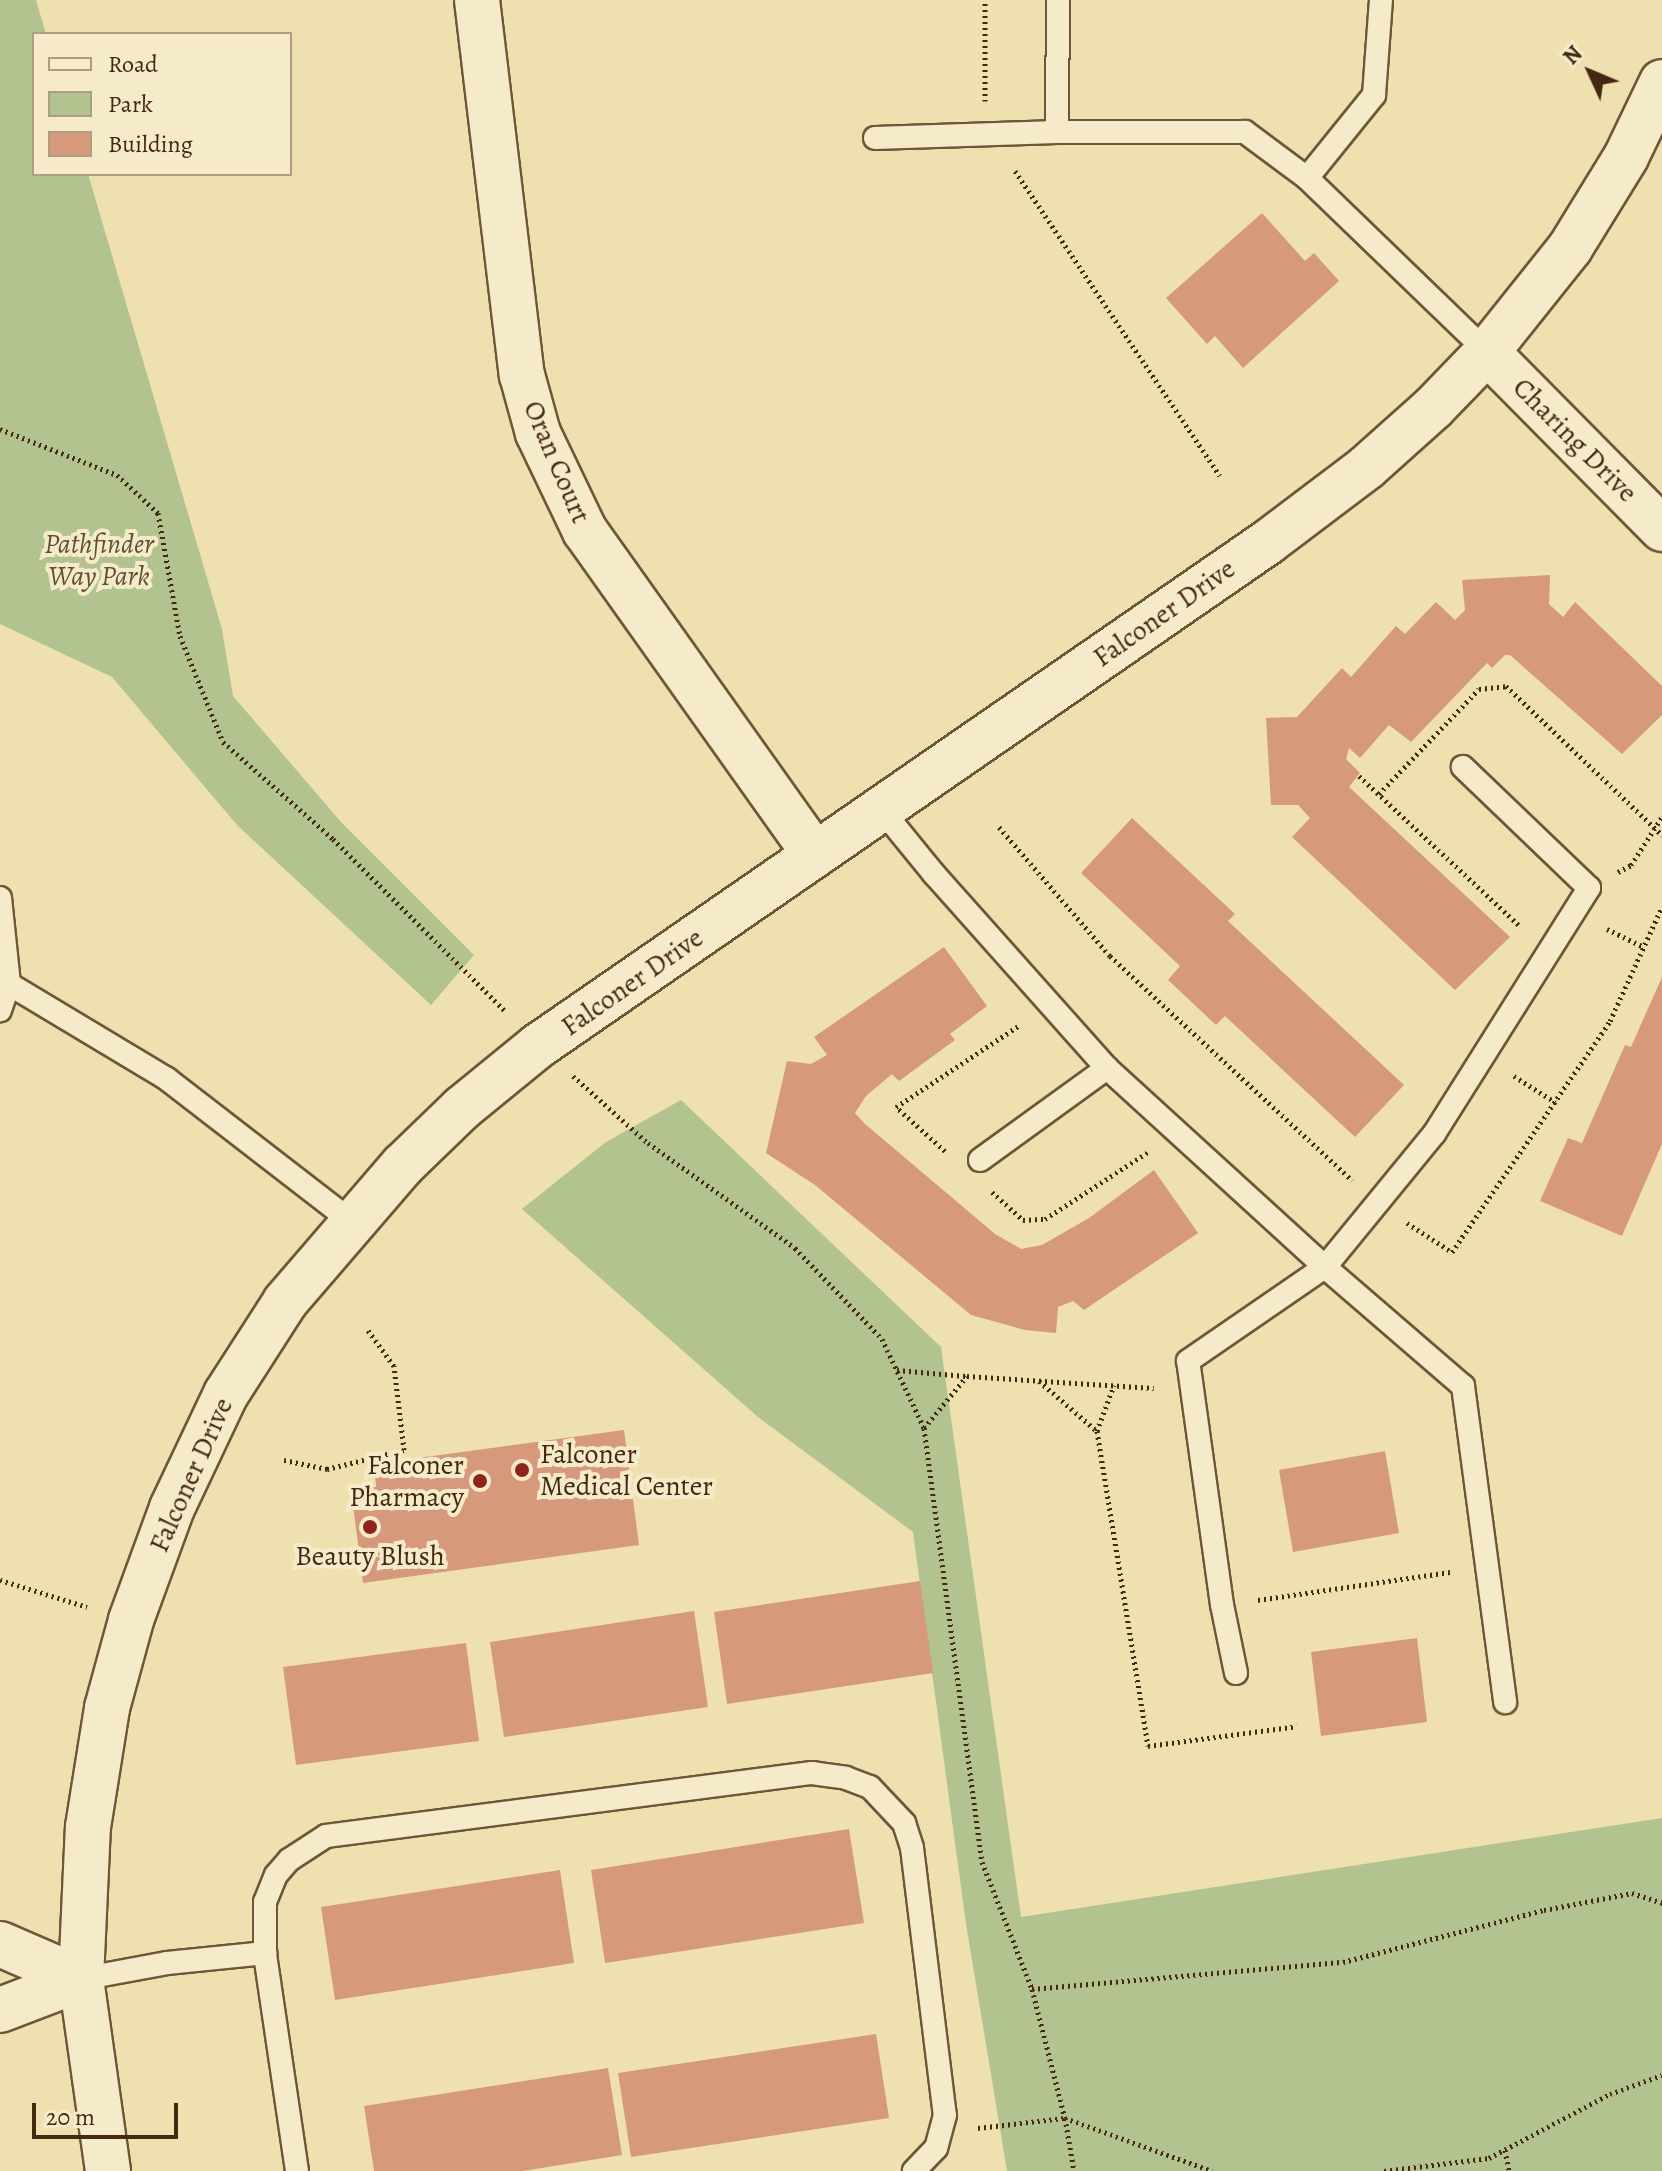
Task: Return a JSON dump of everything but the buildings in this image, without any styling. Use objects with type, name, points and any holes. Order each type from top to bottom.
[{"type":"street","name":"Oran Court","points":[[477,0],[522,375],[538,433],[585,531],[815,855]]},
{"type":"street","name":"Falconer Drive","points":[[108,2171],[81,1979],[88,1827],[107,1708],[131,1620],[172,1508],[226,1394],[285,1302],[352,1222],[462,1108],[538,1046],[1280,532],[1367,467],[1433,408],[1487,352],[1570,248],[1626,157],[1662,82]]},
{"type":"street","name":"Charing Drive","points":[[1487,352],[1662,529]]},
{"type":"street","points":[[0,1944],[81,1979]]},
{"type":"street","points":[[0,2010],[81,1979]]},
{"type":"lane","points":[[1057,132],[1058,0]]},
{"type":"lane","points":[[1307,178],[1374,95],[1381,0]]},
{"type":"lane","points":[[875,138],[1057,132],[1245,132],[1307,178],[1487,352]]},
{"type":"lane","points":[[1236,1673],[1222,1605],[1188,1361],[1325,1267],[1434,1134],[1589,888],[1463,767]]},
{"type":"lane","points":[[881,809],[934,874],[1107,1068],[1325,1267],[1463,1386],[1505,1702]]},
{"type":"lane","points":[[0,898],[9,984],[0,1010]]},
{"type":"lane","points":[[9,984],[167,1079],[352,1222]]},
{"type":"lane","points":[[980,1160],[1107,1068]]},
{"type":"lane","points":[[297,2171],[265,1953],[265,1902],[276,1875],[289,1860],[326,1836],[812,1773],[846,1778],[870,1787],[904,1823],[912,1848],[945,2115],[936,2148],[914,2171]]},
{"type":"lane","points":[[81,1979],[167,1963],[265,1953]]},
{"type":"path","points":[[985,0],[983,94],[991,134],[1220,476]]},
{"type":"path","points":[[0,429],[117,475],[158,513],[180,636],[223,742],[333,839],[538,1046],[648,1143],[795,1248],[882,1339],[924,1428],[982,1862],[1032,1989],[1065,2118],[1074,2171]]},
{"type":"path","points":[[1379,794],[1479,689],[1506,686],[1662,835]]},
{"type":"path","points":[[1359,776],[1548,953]]},
{"type":"path","points":[[1589,888],[1631,865],[1662,817]]},
{"type":"path","points":[[999,827],[1110,956],[1377,1204],[1452,1252],[1610,1021],[1662,907]]},
{"type":"path","points":[[1482,1057],[1555,1102]]},
{"type":"path","points":[[284,1460],[327,1469],[404,1450],[394,1366],[367,1329]]},
{"type":"path","points":[[897,1370],[1192,1391]]},
{"type":"path","points":[[924,1428],[967,1376]]},
{"type":"path","points":[[1039,1381],[1097,1431]]},
{"type":"path","points":[[1114,1385],[1097,1431],[1148,1746],[1297,1726]]},
{"type":"path","points":[[1222,1605],[1487,1567]]},
{"type":"path","points":[[0,1580],[131,1620]]},
{"type":"path","points":[[1032,1989],[1343,1962],[1544,1910],[1632,1893],[1662,1903]]},
{"type":"path","points":[[1384,2171],[1489,2158],[1610,2094],[1662,2075]]},
{"type":"path","points":[[941,2132],[1065,2118],[1212,2171]]},
{"type":"path","points":[[1505,2150],[1509,2171]]},
{"type":"green space","name":"Pathfinder Way Park","points":[[0,0],[36,0],[45,32],[32,32],[32,176],[89,176],[222,629],[233,696],[341,822],[474,955],[431,1005],[237,825],[112,677],[0,624]]},
{"type":"green space","points":[[681,1100],[941,1347],[1021,1917],[1662,1818],[1662,2171],[1007,2171],[966,1924],[913,1532],[758,1417],[522,1209],[606,1142]]},
{"type":"place","name":"Falconer Medical Center","points":[[522,1470]]},
{"type":"place","name":"Falconer Pharmacy","points":[[480,1481]]},
{"type":"place","name":"Beauty Blush","points":[[370,1527]]}]
